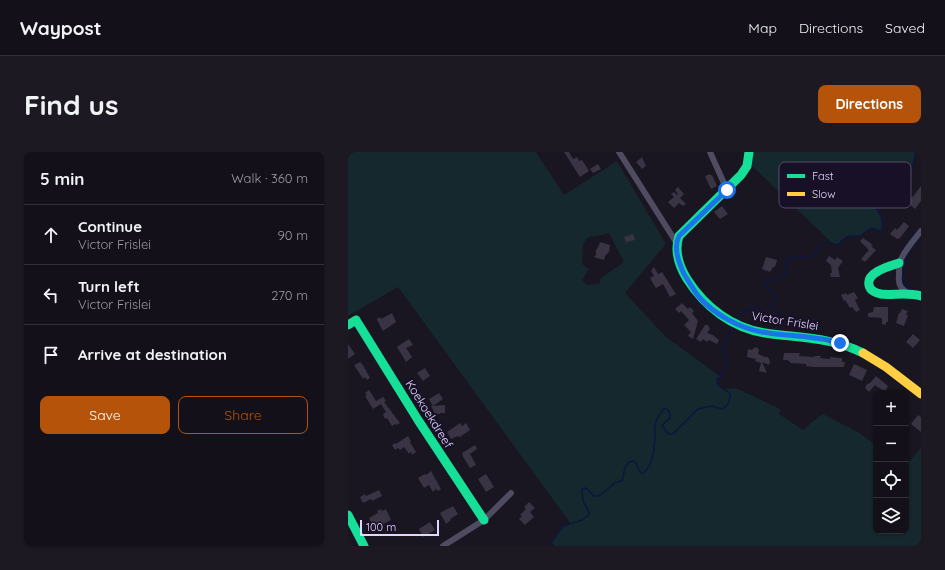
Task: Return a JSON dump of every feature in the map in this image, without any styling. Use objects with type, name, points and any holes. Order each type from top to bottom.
[{"type":"street","points":[[619,152],[676,242]]},
{"type":"street","points":[[710,152],[727,190]]},
{"type":"street","points":[[676,242],[679,236],[727,190],[745,170],[749,152]]},
{"type":"street","points":[[908,294],[900,286],[898,277],[900,263],[903,256],[921,231]]},
{"type":"street","name":"Victor Frislei","points":[[676,242],[680,264],[690,285],[704,302],[721,315],[756,331],[769,334],[816,338],[856,348],[872,357],[921,394]]},
{"type":"street","points":[[900,263],[875,272],[869,279],[868,283],[870,288],[873,291],[884,295],[908,294],[921,296]]},
{"type":"street","name":"Koekoekdreef","points":[[352,322],[484,520]]},
{"type":"street","points":[[443,546],[484,520],[511,493]]},
{"type":"street","points":[[348,515],[364,546]]},
{"type":"green space","points":[[348,152],[536,152],[564,195],[617,161],[666,244],[625,293],[666,337],[721,377],[717,379],[717,382],[723,389],[736,388],[780,409],[779,414],[803,430],[823,414],[858,432],[873,443],[873,534],[909,534],[909,462],[921,448],[921,546],[554,546],[551,543],[563,526],[571,524],[398,287],[348,316]],"holes":[[[609,233],[624,262],[601,278],[599,284],[587,285],[582,280],[589,269],[582,264],[583,245],[586,239]]]},
{"type":"green space","points":[[753,152],[916,152],[911,173],[911,162],[779,162],[779,192],[751,165]]},
{"type":"green space","points":[[796,208],[877,208],[882,219],[882,230],[879,231],[876,229],[871,229],[860,236],[847,237],[838,245],[832,243]]},
{"type":"building","points":[[564,152],[569,152],[573,159],[577,157],[579,161],[582,160],[589,171],[580,177]]},
{"type":"building","points":[[642,157],[646,166],[642,169],[636,162]]},
{"type":"building","points":[[598,164],[601,169],[593,173],[590,169]]},
{"type":"building","points":[[710,174],[712,175],[717,186],[711,189],[705,176]]},
{"type":"building","points":[[921,186],[921,201],[915,209],[911,206],[911,199]]},
{"type":"building","points":[[678,187],[684,194],[680,198],[686,204],[683,206],[679,203],[674,208],[668,202],[674,197],[671,194],[674,192],[677,195],[678,194],[675,190]]},
{"type":"building","points":[[722,206],[728,214],[720,219],[714,212]]},
{"type":"building","points":[[904,222],[909,226],[900,238],[897,239],[890,234],[895,228],[897,230]]},
{"type":"building","points":[[633,234],[635,240],[626,242],[624,237]]},
{"type":"building","points":[[863,238],[873,245],[871,246],[876,250],[865,262],[861,259],[869,250],[860,241]]},
{"type":"building","points":[[600,242],[610,245],[609,252],[605,256],[604,260],[594,257]]},
{"type":"building","points":[[829,256],[835,260],[837,257],[843,261],[838,268],[840,277],[831,277],[831,265],[826,261]]},
{"type":"building","points":[[766,257],[777,260],[775,267],[773,267],[771,271],[770,270],[770,272],[762,269]]},
{"type":"building","points":[[654,267],[658,274],[662,272],[676,294],[670,297],[663,284],[656,288],[650,278],[654,276],[651,271]]},
{"type":"building","points":[[854,292],[858,298],[855,300],[860,310],[856,312],[852,307],[850,308],[841,295],[846,293],[847,295]]},
{"type":"building","points":[[682,303],[688,309],[690,307],[694,311],[692,313],[698,321],[693,339],[688,336],[691,332],[684,325],[689,320],[681,311],[679,313],[675,309]]},
{"type":"building","points":[[874,307],[888,307],[888,322],[886,322],[886,325],[882,324],[882,318],[868,317],[868,313],[873,312]]},
{"type":"building","points":[[902,309],[908,311],[904,326],[896,323]]},
{"type":"building","points":[[392,313],[396,322],[383,331],[377,319],[380,317],[381,319]]},
{"type":"building","points":[[705,325],[708,325],[710,329],[707,333],[713,335],[719,340],[717,344],[709,340],[707,342],[703,339],[701,342],[696,339]]},
{"type":"building","points":[[913,334],[920,340],[913,348],[906,342]]},
{"type":"building","points":[[409,339],[413,345],[406,348],[412,357],[406,362],[397,347]]},
{"type":"building","points":[[348,344],[355,354],[348,359]]},
{"type":"building","points":[[755,347],[759,349],[758,354],[768,357],[770,361],[769,365],[762,362],[767,373],[759,371],[761,363],[755,361],[756,359],[747,357],[748,349],[752,350]]},
{"type":"building","points":[[784,353],[800,353],[799,356],[821,356],[820,358],[830,359],[830,357],[842,358],[842,362],[845,362],[844,367],[806,366],[806,364],[791,363],[788,360],[783,360]]},
{"type":"building","points":[[360,362],[370,378],[367,380],[365,377],[363,379],[354,365]]},
{"type":"building","points":[[854,364],[867,370],[862,381],[849,375]]},
{"type":"building","points":[[425,368],[430,376],[423,381],[417,373]]},
{"type":"building","points":[[876,376],[888,386],[886,390],[882,390],[875,385],[869,392],[865,388],[867,384],[870,383]]},
{"type":"building","points":[[369,390],[376,401],[383,397],[386,401],[384,402],[400,423],[392,426],[387,418],[385,419],[383,414],[386,412],[381,404],[373,409],[365,396],[367,395],[365,393]]},
{"type":"building","points":[[439,393],[443,399],[433,406],[429,399]]},
{"type":"building","points":[[445,405],[445,413],[440,414],[435,414],[431,406]]},
{"type":"building","points":[[918,415],[921,417],[921,432],[911,424]]},
{"type":"building","points":[[460,423],[462,426],[466,423],[470,430],[460,437],[458,436],[451,439],[447,432]]},
{"type":"building","points":[[408,436],[416,452],[412,455],[411,452],[409,454],[404,447],[400,450],[398,448],[395,450],[392,445]]},
{"type":"building","points":[[475,445],[477,449],[470,454],[476,465],[470,468],[462,453]]},
{"type":"building","points":[[431,471],[441,489],[438,491],[436,489],[433,492],[429,485],[424,488],[418,478]]},
{"type":"building","points":[[486,474],[494,487],[486,492],[478,479]]},
{"type":"building","points":[[379,490],[382,496],[372,501],[371,499],[363,503],[360,497]]},
{"type":"building","points":[[529,502],[535,508],[530,512],[534,517],[525,525],[519,519],[522,516],[520,515],[526,509],[524,507]]},
{"type":"building","points":[[453,506],[458,514],[450,519],[451,520],[446,524],[440,513]]},
{"type":"building","points":[[381,509],[382,511],[386,509],[391,520],[374,529],[369,518],[378,513],[377,511]]},
{"type":"building","points":[[430,522],[435,530],[423,537],[419,529]]},
{"type":"waterway","points":[[911,173],[916,152]]},
{"type":"waterway","points":[[737,317],[742,313],[756,308],[761,311],[765,320],[779,319],[782,315],[771,305],[772,301],[777,298],[776,295],[763,284],[786,275],[785,263],[788,258],[811,257],[823,243],[838,245],[847,237],[860,236],[871,229],[876,229],[879,231],[882,230],[882,219],[877,208]]},
{"type":"waterway","points":[[902,250],[918,229]]},
{"type":"waterway","points":[[915,245],[921,238]]},
{"type":"waterway","points":[[910,252],[903,267],[902,273],[904,283],[913,290]]},
{"type":"waterway","points":[[554,546],[551,543],[563,526],[582,520],[589,515],[583,501],[582,489],[586,488],[594,496],[599,496],[616,482],[622,481],[625,468],[629,462],[634,461],[642,474],[646,471],[653,456],[657,418],[664,408],[669,411],[670,418],[662,425],[668,434],[673,434],[698,409],[712,406],[722,409],[728,404],[730,394],[719,386],[717,379],[721,377],[727,362],[723,346],[732,328]]},
{"type":"traffic: fast","points":[[749,152],[747,166],[741,175],[679,236],[677,253],[684,274],[702,299],[720,315],[741,326],[765,333],[827,341],[863,353]]},
{"type":"traffic: fast","points":[[899,263],[880,270],[871,276],[869,280],[871,289],[881,294],[910,294],[921,296]]},
{"type":"traffic: fast","points":[[348,325],[356,320],[418,420],[484,520]]},
{"type":"traffic: fast","points":[[348,515],[364,546]]},
{"type":"traffic: slow","points":[[863,353],[886,367],[921,394]]},
{"type":"route","points":[[727,190],[679,236],[677,241],[676,244],[681,268],[690,285],[699,297],[713,309],[731,321],[745,327],[762,333],[816,338],[840,343]]}]
